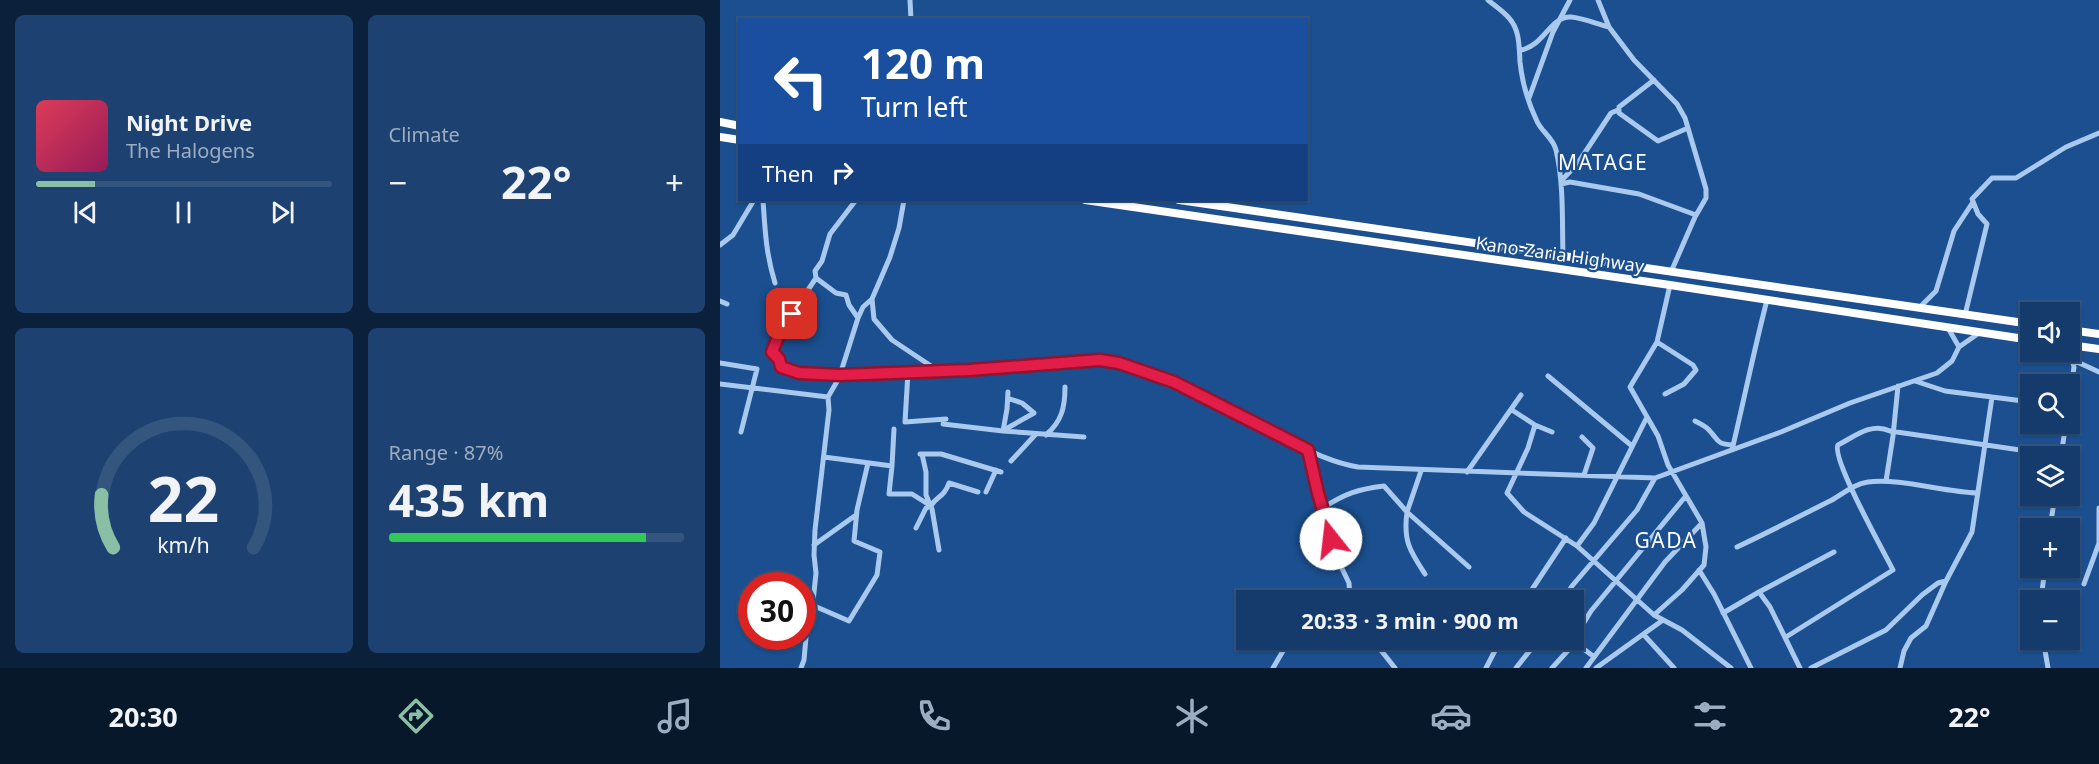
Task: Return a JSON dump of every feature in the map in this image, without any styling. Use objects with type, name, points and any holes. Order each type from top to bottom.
[{"type":"highway","points":[[720,122],[738,126]]},
{"type":"highway","points":[[720,136],[738,140]]},
{"type":"highway","name":"Kano-Zaria Highway","points":[[1092,201],[1875,315],[2020,338]]},
{"type":"highway","name":"Kano-Zaria Highway","points":[[1186,201],[2020,322]]},
{"type":"highway","points":[[1875,315],[1877,302]]},
{"type":"highway","points":[[2080,331],[2099,334]]},
{"type":"highway","points":[[2080,346],[2099,349]]},
{"type":"street","points":[[910,0],[911,18]]},
{"type":"street","points":[[1488,0],[1510,18],[1515,28],[1529,100],[1536,122],[1548,134],[1555,147],[1561,183],[1563,256]]},
{"type":"street","points":[[1529,100],[1553,32],[1570,0]]},
{"type":"street","points":[[1598,0],[1609,27],[1634,60],[1677,104],[1688,128],[1706,189],[1706,198],[1671,272]]},
{"type":"street","points":[[1521,50],[1535,45],[1560,19],[1571,17],[1609,27]]},
{"type":"street","points":[[1561,183],[1578,163],[1611,113],[1618,110],[1654,80]]},
{"type":"street","points":[[1618,110],[1658,141],[1688,128]]},
{"type":"street","points":[[1919,308],[1936,291],[1954,231],[1973,202],[1972,199],[1992,178],[2016,178],[2066,147],[2099,132]]},
{"type":"street","points":[[1561,183],[1570,182],[1639,194],[1696,215]]},
{"type":"street","points":[[720,245],[734,235],[753,201]]},
{"type":"street","points":[[763,201],[767,260],[775,283]]},
{"type":"street","points":[[855,201],[830,234],[822,261],[815,271],[816,278],[780,332],[772,352],[779,359],[781,367],[799,373],[840,375],[970,370],[1100,360],[1119,363],[1174,382],[1336,463],[1358,467],[1654,478],[1732,447],[1937,373],[1952,361],[1959,347],[1980,332]]},
{"type":"street","points":[[816,572],[814,545],[829,410],[828,397],[840,375],[858,318],[863,307],[872,299],[890,257],[904,201]]},
{"type":"street","points":[[1965,315],[1987,224],[1978,214],[1973,202]]},
{"type":"street","points":[[816,278],[836,293],[846,295],[849,305],[858,318]]},
{"type":"street","points":[[1654,615],[1682,590],[1704,565],[1706,547],[1702,523],[1685,497],[1658,436],[1630,387],[1657,342],[1670,285]]},
{"type":"street","points":[[872,299],[874,319],[892,340],[937,370]]},
{"type":"street","points":[[1732,447],[1767,300]]},
{"type":"street","points":[[720,301],[727,304]]},
{"type":"street","points":[[1948,328],[1959,347]]},
{"type":"street","points":[[1657,342],[1693,365],[1696,370],[1684,384],[1665,394]]},
{"type":"street","points":[[2077,362],[2099,372]]},
{"type":"street","points":[[720,363],[757,369],[741,432]]},
{"type":"street","points":[[908,372],[905,422],[944,421],[1003,431],[1084,436]]},
{"type":"street","points":[[1548,376],[1632,446]]},
{"type":"street","points":[[1915,381],[1935,389],[2020,401]]},
{"type":"street","points":[[720,384],[828,397]]},
{"type":"street","points":[[1886,481],[1898,386]]},
{"type":"street","points":[[1046,435],[1062,416],[1065,406],[1065,387]]},
{"type":"street","points":[[1003,431],[1008,392]]},
{"type":"street","points":[[1467,472],[1521,395]]},
{"type":"street","points":[[1900,668],[1904,651],[1911,638],[1926,626],[1946,581],[1972,532],[1992,397]]},
{"type":"street","points":[[1003,431],[1034,414],[1022,403],[1010,399]]},
{"type":"street","points":[[1512,410],[1534,425],[1552,432]]},
{"type":"street","points":[[1577,546],[1594,523],[1647,417]]},
{"type":"street","points":[[1695,421],[1707,428],[1716,440],[1732,447]]},
{"type":"street","points":[[1534,425],[1528,448],[1507,493],[1524,512],[1577,546],[1654,615],[1682,630],[1731,668]]},
{"type":"street","points":[[1786,637],[1893,570],[1837,455],[1838,444],[1866,429],[1883,428],[2020,449]]},
{"type":"street","points":[[894,429],[889,494],[912,495],[931,506]]},
{"type":"street","points":[[1011,461],[1036,434]]},
{"type":"street","points":[[1582,437],[1593,447],[1584,476]]},
{"type":"street","points":[[1308,450],[1335,554],[1349,590]]},
{"type":"street","points":[[939,550],[931,506],[926,495],[926,472],[920,454],[941,454],[998,471],[986,492]]},
{"type":"street","points":[[824,457],[892,466]]},
{"type":"street","points":[[816,607],[849,621],[877,575],[880,552],[854,541],[856,515],[868,463]]},
{"type":"street","points":[[1421,471],[1407,512],[1405,528],[1406,540],[1411,552],[1425,574]]},
{"type":"street","points":[[1569,590],[1636,510],[1654,478]]},
{"type":"street","points":[[1737,548],[1817,505],[1831,500],[1851,487],[1866,482],[1886,481],[1953,492],[1978,493]]},
{"type":"street","points":[[916,528],[926,508],[945,493],[949,483],[978,492]]},
{"type":"street","points":[[1323,508],[1359,489],[1384,486],[1407,512],[1469,567]]},
{"type":"street","points":[[1584,622],[1685,497]]},
{"type":"street","points":[[2085,584],[2099,543],[2099,508]]},
{"type":"street","points":[[814,545],[856,515]]},
{"type":"street","points":[[1586,668],[1665,562],[1702,523]]},
{"type":"street","points":[[1532,590],[1566,538]]},
{"type":"street","points":[[1723,613],[1759,591],[1834,552]]},
{"type":"street","points":[[1699,570],[1751,668]]},
{"type":"street","points":[[1811,668],[1886,630],[1922,595],[1938,583],[1946,581]]},
{"type":"street","points":[[1759,591],[1786,637],[1800,668]]},
{"type":"street","points":[[1596,668],[1663,620]]},
{"type":"street","points":[[1644,635],[1674,668]]},
{"type":"street","points":[[1584,649],[1593,656]]},
{"type":"street","points":[[801,668],[805,650]]},
{"type":"street","points":[[1273,668],[1284,650]]},
{"type":"street","points":[[1380,650],[1395,668]]},
{"type":"street","points":[[1486,668],[1495,650]]},
{"type":"street","points":[[1516,668],[1530,650]]},
{"type":"street","points":[[1552,668],[1568,650]]},
{"type":"street","points":[[2045,650],[2048,668]]},
{"type":"district","name":"MATAGE","points":[[1603,162]]},
{"type":"district","name":"GADA","points":[[1666,540]]},
{"type":"route","points":[[792,314],[780,332],[772,352],[779,359],[781,367],[799,373],[840,375],[970,370],[1100,360],[1119,363],[1174,382],[1308,450],[1331,539]]}]
